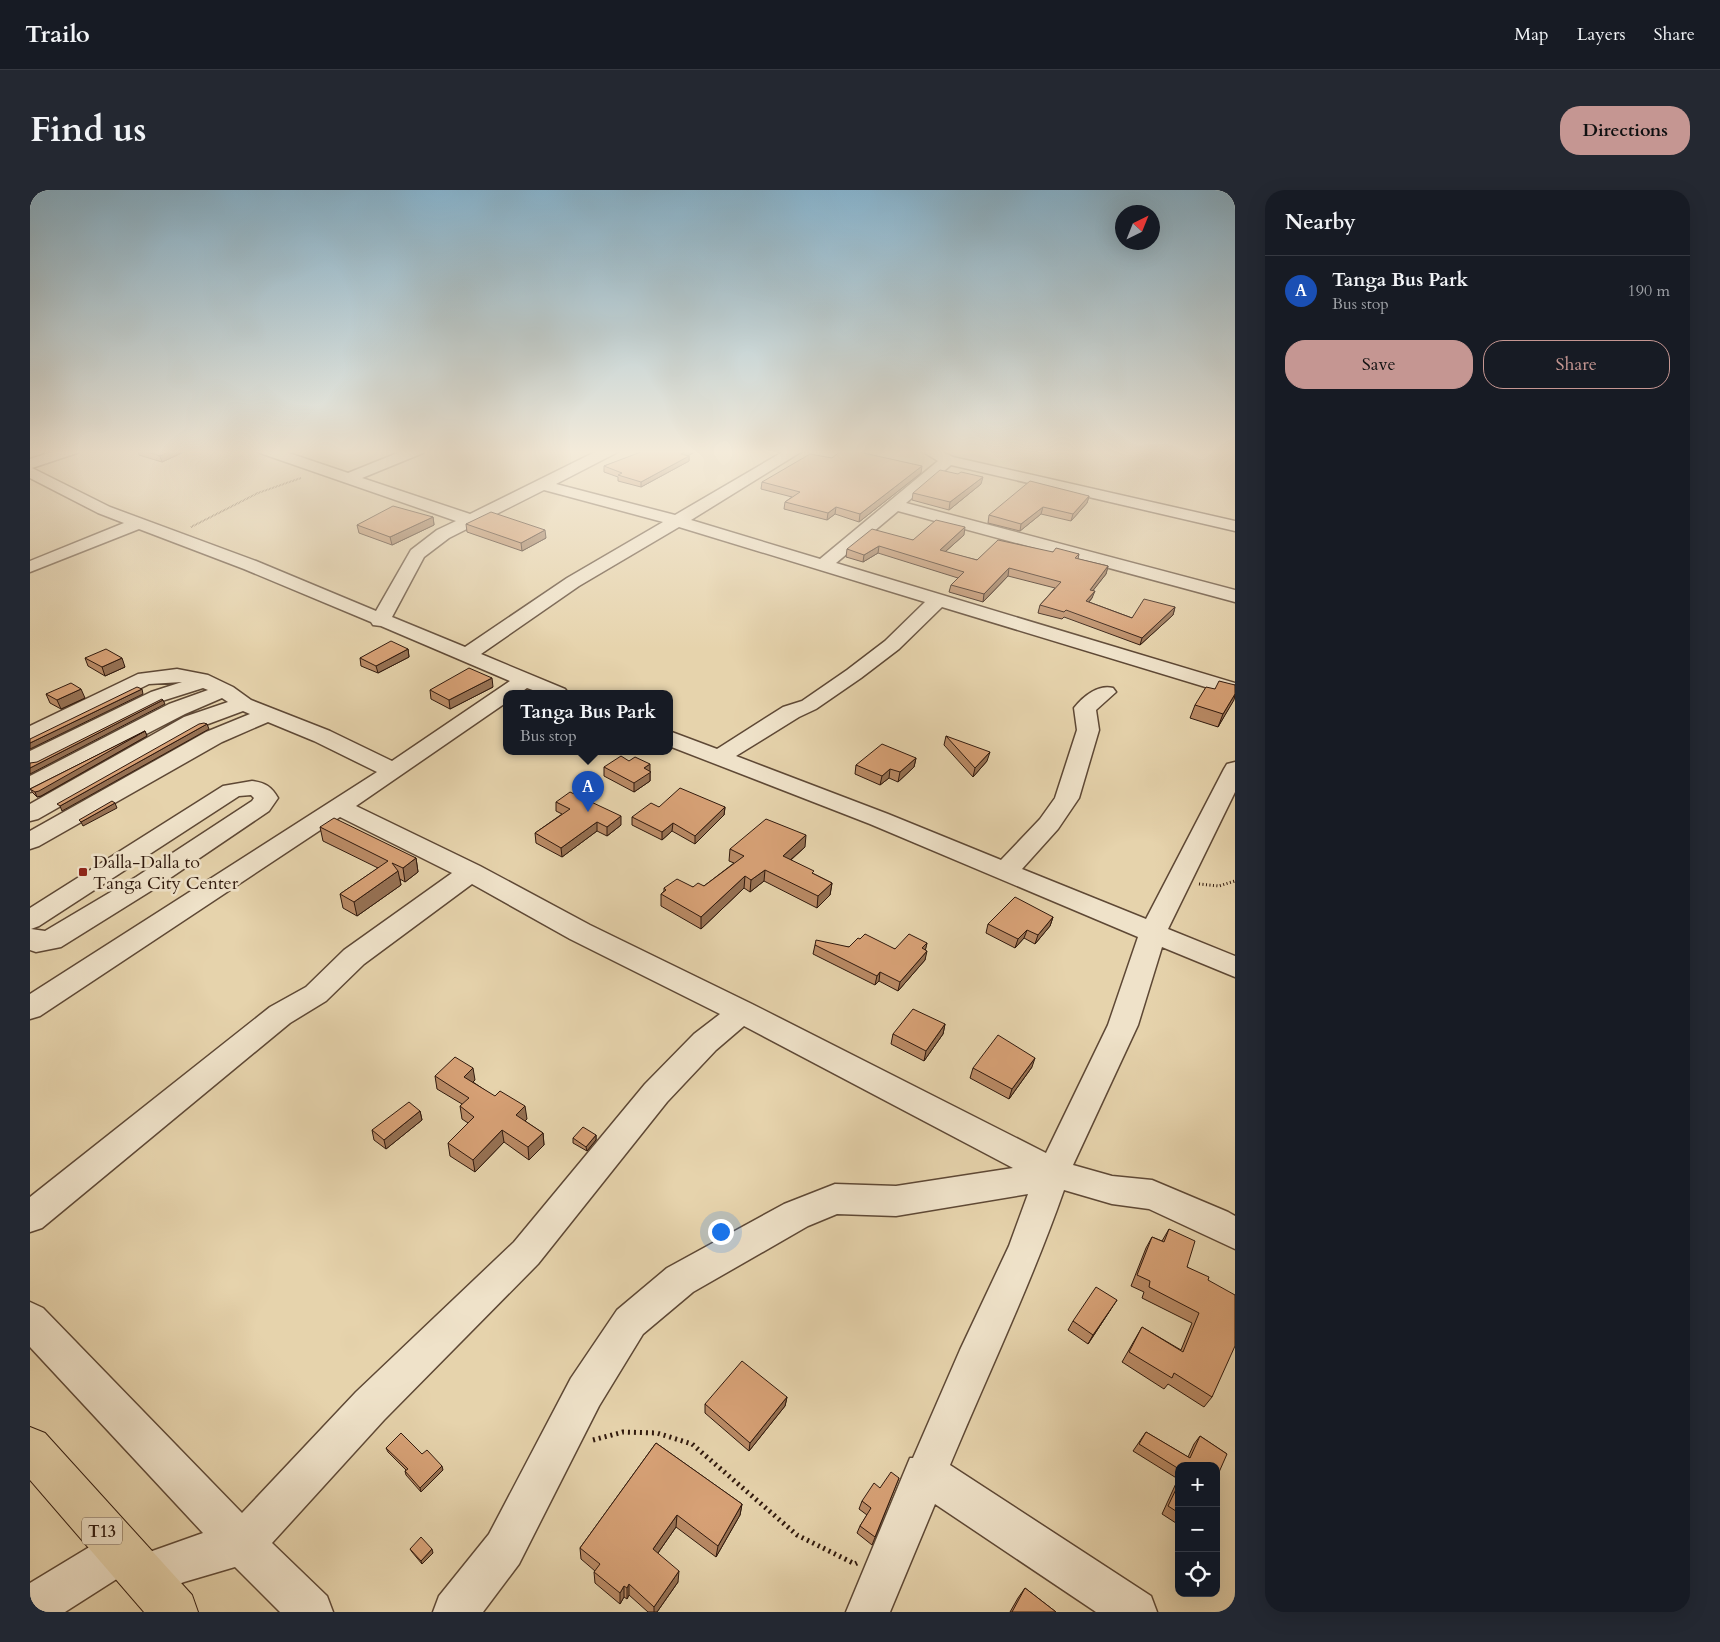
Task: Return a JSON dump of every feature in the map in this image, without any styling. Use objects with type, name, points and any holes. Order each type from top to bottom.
[{"type":"highway","name":"T13","points":[[30,1448],[175,1612]]},
{"type":"street","points":[[122,516],[174,535],[380,621],[468,654],[550,690]]},
{"type":"street","points":[[460,516],[470,520]]},
{"type":"street","points":[[380,621],[417,554],[442,534],[477,516]]},
{"type":"street","points":[[661,516],[1235,690]]},
{"type":"street","points":[[468,654],[574,582],[686,516]]},
{"type":"street","points":[[823,565],[881,516]]},
{"type":"street","points":[[937,516],[1235,596]]},
{"type":"street","points":[[1193,516],[1235,526]]},
{"type":"street","points":[[30,567],[140,523]]},
{"type":"street","points":[[718,758],[791,712],[809,705],[854,674],[892,645],[938,600]]},
{"type":"street","points":[[30,734],[145,678],[177,675],[201,679],[244,704],[322,736],[394,771]]},
{"type":"street","points":[[511,690],[525,680]]},
{"type":"street","points":[[30,760],[158,696],[216,686]]},
{"type":"street","points":[[30,785],[177,709],[216,686]]},
{"type":"street","points":[[1006,871],[1049,824],[1067,798],[1088,730],[1086,708],[1106,692]]},
{"type":"street","points":[[30,1008],[394,771],[503,695]]},
{"type":"street","points":[[30,814],[192,722],[244,704]]},
{"type":"street","points":[[673,740],[880,819],[1235,967]]},
{"type":"street","points":[[868,1612],[905,1528],[925,1473],[1026,1247],[1051,1172],[1123,1025],[1153,932],[1235,770]]},
{"type":"street","points":[[30,920],[231,791],[257,788],[264,792],[266,798],[261,806],[145,883],[51,940],[36,942],[30,938]]},
{"type":"street","points":[[338,807],[471,872],[580,932],[742,1012],[1051,1172],[1112,1190],[1152,1195],[1216,1223],[1235,1234]]},
{"type":"street","points":[[30,1218],[280,1016],[316,994],[354,957],[471,872]]},
{"type":"street","points":[[145,883],[184,908]]},
{"type":"street","points":[[30,1608],[133,1564],[184,1560],[242,1544],[370,1406],[526,1253],[656,1093],[705,1042],[742,1012]]},
{"type":"street","points":[[455,1612],[504,1549],[585,1392],[630,1322],[680,1280],[796,1215],[835,1199],[896,1201],[1028,1180],[1051,1172]]},
{"type":"street","points":[[30,1320],[242,1544],[311,1612]]},
{"type":"street","points":[[925,1473],[1135,1612]]},
{"type":"lane","points":[[30,841],[214,737],[268,714]]},
{"type":"path","points":[[174,535],[211,516]]},
{"type":"path","points":[[1178,882],[1218,886],[1235,881]]},
{"type":"path","points":[[556,1448],[623,1432],[657,1433],[692,1444],[797,1535],[855,1564],[862,1559]]},
{"type":"building","points":[[373,516],[433,517],[390,537],[357,525]]},
{"type":"building","points":[[482,516],[504,516],[545,530],[521,543],[466,524]]},
{"type":"building","points":[[994,516],[1031,516],[1021,524]]},
{"type":"building","points":[[936,520],[965,527],[940,550],[977,560],[998,540],[1053,552],[1056,548],[1079,554],[1075,558],[1108,566],[1090,590],[1095,591],[1086,601],[1132,618],[1144,599],[1175,607],[1142,638],[1066,610],[1064,612],[1040,605],[1061,582],[1009,568],[984,594],[951,585],[964,572],[879,546],[864,555],[847,549],[872,529],[913,540]]},
{"type":"building","points":[[391,641],[408,649],[376,666],[360,658]]},
{"type":"building","points":[[106,649],[122,658],[102,667],[85,658]]},
{"type":"building","points":[[469,668],[492,678],[449,700],[430,690]]},
{"type":"building","points":[[1219,681],[1235,685],[1235,694],[1223,714],[1195,705],[1206,687],[1215,689]]},
{"type":"building","points":[[71,683],[81,689],[57,700],[46,694]]},
{"type":"building","points":[[137,687],[142,689],[30,743],[30,739]]},
{"type":"building","points":[[162,699],[30,768],[30,763],[37,762]]},
{"type":"building","points":[[199,724],[207,724],[60,806],[57,804]]},
{"type":"building","points":[[145,731],[39,791],[35,792],[30,789]]},
{"type":"building","points":[[946,736],[990,752],[975,768]]},
{"type":"building","points":[[882,744],[916,758],[900,772],[890,769],[882,776],[856,765]]},
{"type":"building","points":[[621,756],[629,761],[635,757],[650,764],[644,768],[651,772],[634,783],[604,767]]},
{"type":"building","points":[[680,788],[725,807],[695,836],[673,823],[662,832],[632,817],[651,803],[659,807]]},
{"type":"building","points":[[570,792],[621,816],[607,827],[597,822],[561,848],[535,833],[570,809],[556,802]]},
{"type":"building","points":[[112,801],[115,803],[81,822],[79,820]]},
{"type":"building","points":[[334,818],[416,858],[403,868],[392,863],[398,871],[354,902],[340,894],[388,861],[320,827]]},
{"type":"building","points":[[766,819],[806,835],[783,856],[814,871],[812,873],[832,883],[818,896],[765,870],[751,880],[745,876],[701,917],[661,894],[666,890],[664,888],[677,879],[693,887],[698,883],[704,886],[744,856],[730,849]]},
{"type":"building","points":[[1015,897],[1053,917],[1038,935],[1027,930],[1018,939],[988,924]]},
{"type":"building","points":[[865,934],[895,949],[909,934],[927,943],[922,948],[927,951],[900,982],[880,972],[877,976],[815,945],[816,940],[849,947]]},
{"type":"building","points":[[913,1009],[945,1024],[926,1051],[893,1034]]},
{"type":"building","points":[[998,1035],[1035,1058],[1012,1089],[973,1068]]},
{"type":"building","points":[[455,1057],[473,1068],[464,1077],[495,1096],[500,1091],[525,1106],[516,1115],[543,1133],[528,1147],[502,1130],[473,1160],[448,1143],[474,1117],[460,1106],[469,1098],[435,1076]]},
{"type":"building","points":[[409,1102],[420,1111],[384,1140],[372,1130]]},
{"type":"building","points":[[583,1127],[596,1135],[586,1147],[573,1138]]},
{"type":"building","points":[[1169,1229],[1195,1241],[1187,1267],[1209,1277],[1208,1280],[1235,1295],[1235,1346],[1212,1397],[1174,1373],[1172,1378],[1129,1352],[1142,1327],[1183,1352],[1199,1313],[1149,1287],[1150,1281],[1137,1275],[1152,1237],[1164,1242]]},
{"type":"building","points":[[1096,1287],[1117,1300],[1093,1335],[1073,1321]]},
{"type":"building","points":[[742,1361],[787,1397],[750,1443],[705,1404]]},
{"type":"building","points":[[1146,1432],[1190,1458],[1200,1436],[1227,1454],[1220,1470],[1220,1462],[1175,1462],[1175,1466],[1139,1444]]},
{"type":"building","points":[[401,1433],[422,1454],[427,1450],[442,1466],[420,1488],[405,1471],[408,1469],[386,1448]]},
{"type":"building","points":[[656,1443],[742,1504],[718,1546],[677,1515],[653,1549],[679,1571],[654,1607],[629,1584],[627,1588],[624,1586],[620,1593],[594,1572],[600,1564],[580,1548]]},
{"type":"building","points":[[891,1472],[899,1478],[875,1537],[860,1526],[871,1508],[862,1501],[874,1483],[880,1488]]},
{"type":"building","points":[[1175,1491],[1175,1510],[1168,1506]]},
{"type":"building","points":[[421,1537],[432,1549],[421,1561],[410,1549]]},
{"type":"building","points":[[1025,1588],[1056,1612],[1012,1612]]},
{"type":"place","name":"Tanga Bus Park","points":[[588,812]]},
{"type":"place","name":"Dalla-Dalla to Tanga City Center","points":[[83,872]]}]
